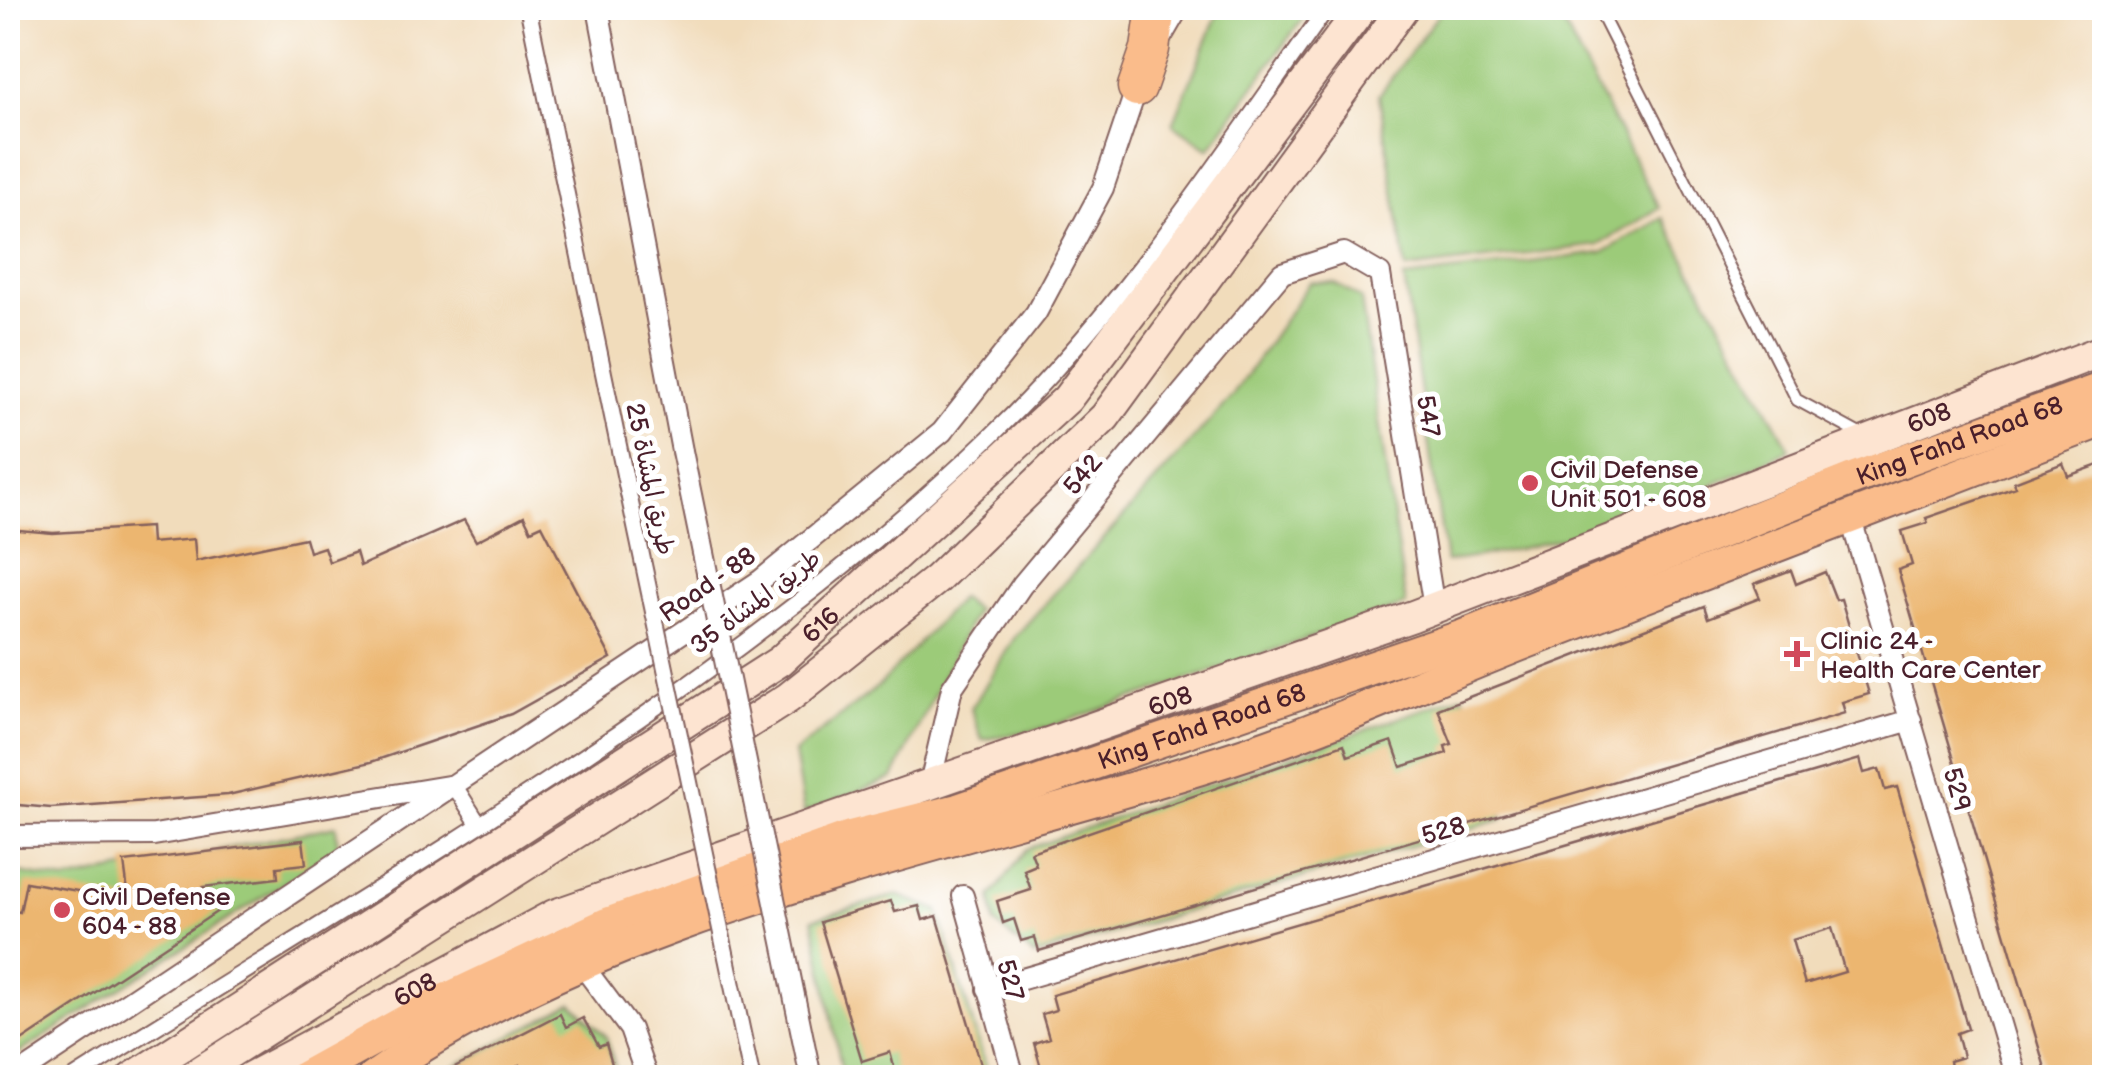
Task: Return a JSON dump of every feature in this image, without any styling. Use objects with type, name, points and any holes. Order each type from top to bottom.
[{"type":"highway","points":[[1137,87],[1150,49],[1156,8]]},
{"type":"main road","name":"616","points":[[132,1078],[780,661],[1067,398],[1362,8]]},
{"type":"main road","name":"616","points":[[190,1078],[788,698],[937,579],[1105,416],[1403,8]]},
{"type":"main road","name":"608","points":[[249,1078],[554,914],[1434,608],[2104,350]]},
{"type":"main road","name":"King Fahd Road 68","points":[[304,1078],[435,1005],[607,924],[850,837],[958,810],[1461,637],[1856,478],[2104,388]]},
{"type":"main road","name":"King Fahd Road 68","points":[[373,1078],[411,1050],[580,962],[970,834],[1220,762],[2104,420]]},
{"type":"street","name":"طريق المشاة 25","points":[[528,8],[752,1078]]},
{"type":"street","points":[[598,8],[682,451],[811,1078]]},
{"type":"street","name":"طريق المشاة 35","points":[[74,1078],[544,783],[808,597],[993,434],[1133,280],[1327,8]]},
{"type":"street","name":"Road - 88","points":[[8,836],[154,835],[454,785],[761,580],[942,432],[1036,313],[1103,188],[1137,87]]},
{"type":"street","name":"547","points":[[1344,253],[1380,274],[1434,608]]},
{"type":"street","name":"542","points":[[930,784],[952,688],[1022,585],[1282,273],[1344,253]]},
{"type":"street","name":"529","points":[[1850,516],[2016,1078]]},
{"type":"street","name":"528","points":[[988,988],[1912,720]]},
{"type":"street","points":[[14,1078],[454,785],[478,823]]},
{"type":"street","name":"527","points":[[962,896],[1014,1078]]},
{"type":"street","points":[[580,962],[630,1029],[647,1078]]},
{"type":"lane","name":"Road - 88","points":[[1137,87],[1184,8]]},
{"type":"lane","points":[[1598,8],[1797,400],[1870,440]]},
{"type":"green space","points":[[1220,8],[1310,8],[1209,149],[1173,124]]},
{"type":"green space","points":[[1443,8],[1555,8],[1659,208],[1599,245],[1406,269],[1379,95]]},
{"type":"green space","points":[[1663,218],[1790,449],[1622,520],[1536,545],[1446,562],[1404,278],[1602,253]]},
{"type":"green space","points":[[1310,282],[1335,283],[1361,299],[1406,605],[1046,728],[982,740],[971,709],[1015,637],[1233,395]]},
{"type":"green space","points":[[960,598],[976,610],[893,778],[804,813],[794,753],[881,684]]},
{"type":"green space","points":[[1463,695],[1503,819],[1034,956],[995,924],[991,897],[1027,849]]},
{"type":"green space","points":[[336,826],[338,849],[8,1060],[8,871],[66,881]]},
{"type":"green space","points":[[897,895],[938,910],[989,1077],[843,1077],[813,919]]},
{"type":"green space","points":[[572,1003],[606,1036],[618,1077],[433,1078]]},
{"type":"building","points":[[2063,463],[2068,476],[2104,463],[2104,879],[2094,882],[2104,917],[2104,1078],[2048,1078],[1898,570],[1912,565],[1902,531],[1928,523],[1926,518],[2016,487],[2014,482]]},
{"type":"building","points":[[524,516],[531,530],[542,525],[611,658],[511,714],[371,762],[228,795],[51,808],[8,804],[8,529],[53,533],[150,527],[151,543],[194,539],[196,561],[305,538],[309,552],[324,547],[329,562],[356,552],[360,566],[464,520],[476,541]]},
{"type":"building","points":[[1791,570],[1796,584],[1825,572],[1836,600],[1841,599],[1869,694],[1842,702],[1845,713],[1039,951],[1035,937],[1021,941],[1014,919],[1003,923],[997,901],[1031,890],[1024,870],[1036,865],[1031,852],[1344,744],[1348,756],[1392,741],[1401,767],[1447,753],[1445,746],[1452,744],[1438,709],[1704,606],[1708,618],[1760,598],[1754,584]]},
{"type":"building","points":[[1860,759],[1864,773],[1879,769],[1885,790],[1897,787],[1968,1029],[1957,1033],[1963,1057],[1949,1061],[1951,1074],[1938,1078],[1044,1078],[1034,1043],[1049,1038],[1042,1014],[1056,1010],[1052,995]],"holes":[[[1832,928],[1845,972],[1805,984],[1792,940]]]},
{"type":"building","points":[[303,840],[306,864],[277,867],[278,878],[203,887],[218,911],[8,1050],[8,910],[20,912],[26,882],[129,900],[124,862]]},
{"type":"building","points":[[891,901],[895,912],[919,906],[923,920],[937,916],[985,1078],[897,1078],[890,1052],[862,1061],[820,922]]},
{"type":"building","points":[[560,1014],[566,1027],[583,1018],[599,1047],[606,1044],[616,1078],[524,1078],[520,1065],[497,1078],[435,1078]]},
{"type":"place","name":"Civil Defense Unit 501 - 608","points":[[1530,483]]},
{"type":"place","name":"Clinic 24 - Health Care Center","points":[[1797,654]]},
{"type":"place","name":"Civil Defense 604 - 88","points":[[62,910]]}]
